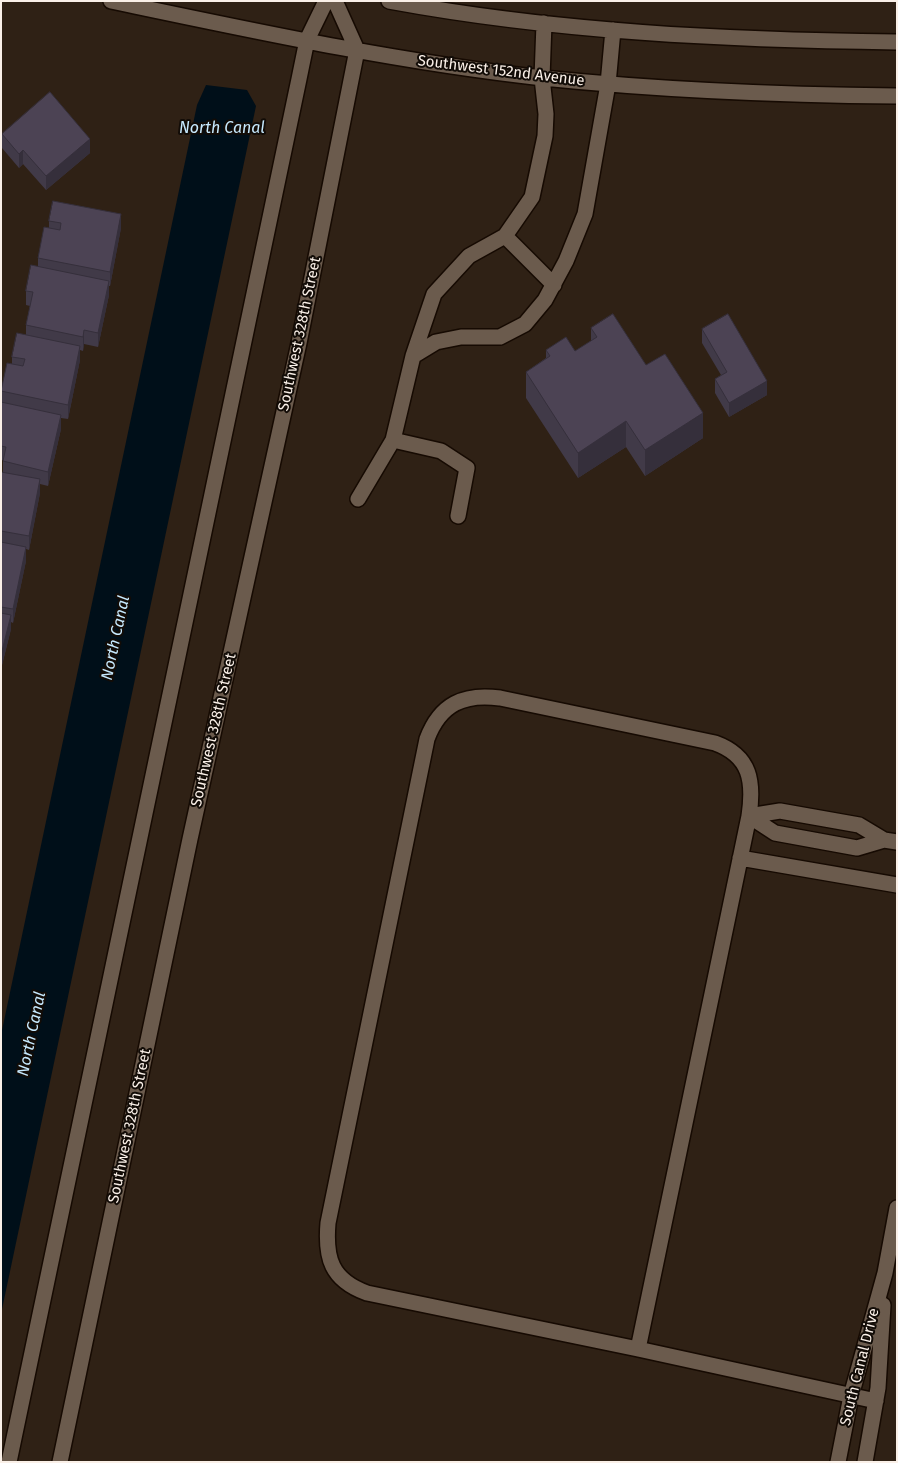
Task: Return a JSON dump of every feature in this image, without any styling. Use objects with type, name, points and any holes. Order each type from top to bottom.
[{"type":"street","name":"Southwest 152nd Avenue","points":[[111,1],[357,50],[542,78],[720,92],[897,96]]},
{"type":"street","points":[[9,1462],[258,266],[307,40],[326,1]]},
{"type":"street","points":[[335,1],[357,50]]},
{"type":"street","points":[[389,1],[442,10],[613,30],[732,38],[897,42]]},
{"type":"street","points":[[358,499],[393,440],[413,356],[434,294],[469,256],[505,236],[532,197],[545,136],[546,114],[542,78],[544,23]]},
{"type":"street","points":[[413,356],[436,342],[461,337],[500,337],[525,324],[546,300],[566,261],[584,214],[608,84],[613,30]]},
{"type":"street","name":"Southwest 328th Street","points":[[60,1462],[190,838],[297,352],[357,50]]},
{"type":"street","points":[[505,236],[554,285]]},
{"type":"street","points":[[393,440],[441,451],[468,468],[458,516]]},
{"type":"street","points":[[638,1349],[749,816],[752,794],[751,783],[746,766],[732,752],[715,743],[486,696],[460,700],[448,707],[438,717],[431,729],[428,740],[328,1223],[327,1249],[335,1271],[344,1282],[355,1289],[367,1293],[876,1401]]},
{"type":"street","points":[[749,816],[780,811],[859,825],[890,841]]},
{"type":"street","points":[[749,816],[775,833],[857,848],[890,841]]},
{"type":"street","points":[[740,858],[897,885]]},
{"type":"street","name":"South Canal Drive","points":[[838,1462],[851,1396],[884,1273],[897,1208]]},
{"type":"street","name":"South Canal Drive","points":[[865,1462],[878,1388],[884,1273]]},
{"type":"water","name":"North Canal","points":[[206,85],[247,90],[256,106],[1,1314],[1,1035],[197,105]]},
{"type":"building","points":[[50,92],[90,139],[46,176],[23,150],[19,154],[2,134]]},
{"type":"building","points":[[53,201],[121,214],[110,272],[38,258],[44,227],[60,230],[61,223],[49,221]]},
{"type":"building","points":[[31,265],[109,281],[98,333],[84,330],[83,337],[26,325],[33,292],[26,291]]},
{"type":"building","points":[[613,314],[646,365],[665,354],[703,413],[645,450],[626,421],[578,453],[526,372],[550,356],[546,350],[566,337],[575,351],[597,337],[591,328]]},
{"type":"building","points":[[728,314],[767,381],[729,403],[715,379],[727,372],[702,329]]},
{"type":"building","points":[[17,333],[80,346],[68,405],[1,391],[7,363],[23,366],[25,359],[12,357]]},
{"type":"building","points":[[1,402],[61,415],[48,472],[3,461],[6,447],[1,446]]},
{"type":"building","points":[[1,472],[40,479],[29,536],[1,531]]},
{"type":"building","points":[[1,542],[26,547],[13,609],[1,607]]},
{"type":"building","points":[[1,613],[11,615],[1,655]]}]
